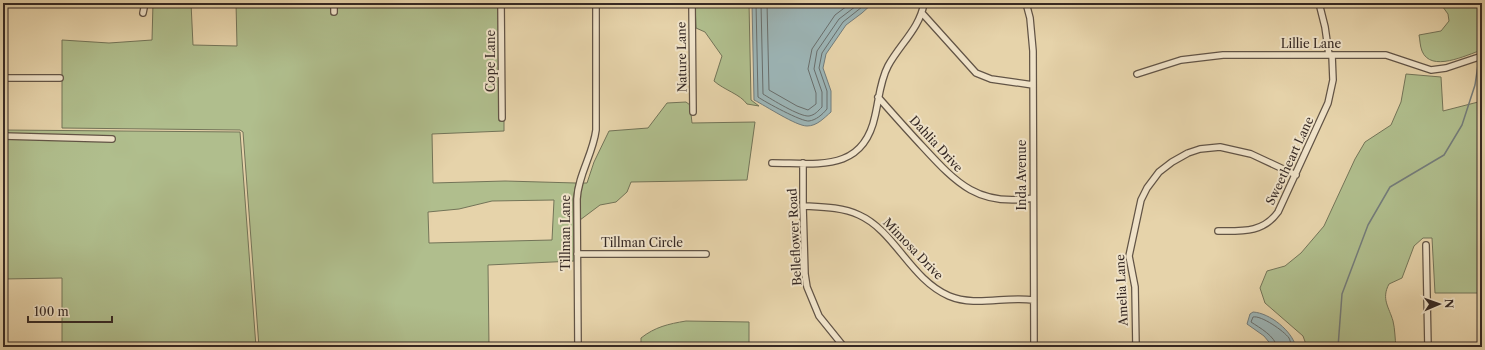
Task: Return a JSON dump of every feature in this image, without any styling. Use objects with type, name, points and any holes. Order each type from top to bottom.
[{"type":"street","points":[[143,13],[145,3]]},
{"type":"street","points":[[334,3],[334,12]]},
{"type":"street","name":"Cope Lane","points":[[501,3],[502,118]]},
{"type":"street","name":"Tillman Lane","points":[[578,347],[577,194],[580,180],[592,150],[596,130],[596,3]]},
{"type":"street","name":"Nature Lane","points":[[692,3],[693,112]]},
{"type":"street","points":[[772,163],[830,163],[847,158],[854,153],[864,142],[872,127],[878,97],[888,66],[919,21],[924,3]]},
{"type":"street","name":"Inda Avenue","points":[[1026,3],[1033,40],[1034,347]]},
{"type":"street","name":"Sweetheart Lane","points":[[1218,231],[1253,230],[1268,223],[1280,209],[1328,103],[1333,80],[1325,27],[1319,3]]},
{"type":"street","points":[[922,13],[976,73],[991,79],[1033,85]]},
{"type":"street","name":"Lillie Lane","points":[[1137,74],[1169,63],[1208,56],[1390,56],[1430,70],[1446,68],[1482,56]]},
{"type":"street","points":[[3,78],[60,78]]},
{"type":"street","name":"Dahlia Drive","points":[[878,97],[958,183],[976,193],[994,198],[1012,200],[1033,198]]},
{"type":"street","points":[[3,136],[112,139]]},
{"type":"street","name":"Amelia Lane","points":[[1136,347],[1135,287],[1129,256],[1135,236],[1136,218],[1139,204],[1147,188],[1159,172],[1172,162],[1188,153],[1220,147],[1251,154],[1296,175]]},
{"type":"street","name":"Belleflower Road","points":[[803,163],[805,274],[810,294],[819,316],[844,347]]},
{"type":"street","name":"Mimosa Drive","points":[[803,206],[845,210],[864,218],[876,226],[930,285],[950,296],[981,301],[1012,298],[1033,300]]},
{"type":"street","points":[[1426,245],[1428,347]]},
{"type":"street","name":"Tillman Circle","points":[[577,254],[706,254]]},
{"type":"green space","points":[[153,3],[191,3],[193,45],[237,46],[236,3],[330,3],[331,15],[337,14],[337,3],[498,3],[499,121],[504,121],[504,131],[432,134],[433,183],[505,181],[576,183],[573,199],[574,261],[488,265],[489,347],[259,347],[243,132],[240,130],[62,128],[62,40],[109,43],[152,40]],"holes":[[[554,200],[552,240],[429,243],[428,212],[459,209],[492,201]]]},
{"type":"green space","points":[[695,3],[749,3],[751,100],[759,106],[747,104],[740,97],[714,81],[722,56],[705,32],[696,28]]},
{"type":"green space","points":[[1440,3],[1482,3],[1482,50],[1449,61],[1433,61],[1427,57],[1421,49],[1419,35],[1441,31],[1449,21],[1448,14]]},
{"type":"green space","points":[[1406,74],[1441,77],[1443,111],[1482,101],[1482,293],[1435,293],[1432,238],[1423,238],[1414,246],[1402,278],[1389,284],[1387,289],[1386,303],[1394,324],[1396,347],[1307,347],[1303,336],[1265,303],[1260,288],[1267,271],[1285,266],[1301,253],[1324,226],[1355,159],[1365,142],[1391,125],[1401,102]]},
{"type":"green space","points":[[686,102],[690,105],[692,123],[755,122],[747,180],[631,182],[627,192],[616,202],[600,205],[580,220],[580,194],[583,183],[587,183],[594,162],[609,131],[648,128],[667,103]]},
{"type":"green space","points":[[3,130],[240,132],[256,347],[62,347],[62,278],[3,279]]},
{"type":"green space","points":[[686,321],[749,322],[749,347],[641,347],[641,338],[651,331]]},
{"type":"water","points":[[752,3],[873,3],[846,25],[826,54],[823,68],[831,91],[831,112],[817,123],[807,126],[796,123],[754,100]]},
{"type":"water","points":[[1253,312],[1260,313],[1273,319],[1290,335],[1296,347],[1273,347],[1264,336],[1247,324],[1250,314]]},
{"type":"waterway","points":[[1479,54],[1482,36]]},
{"type":"waterway","points":[[1338,347],[1342,294],[1368,225],[1390,187],[1444,155],[1462,125],[1475,85],[1479,58]]}]
